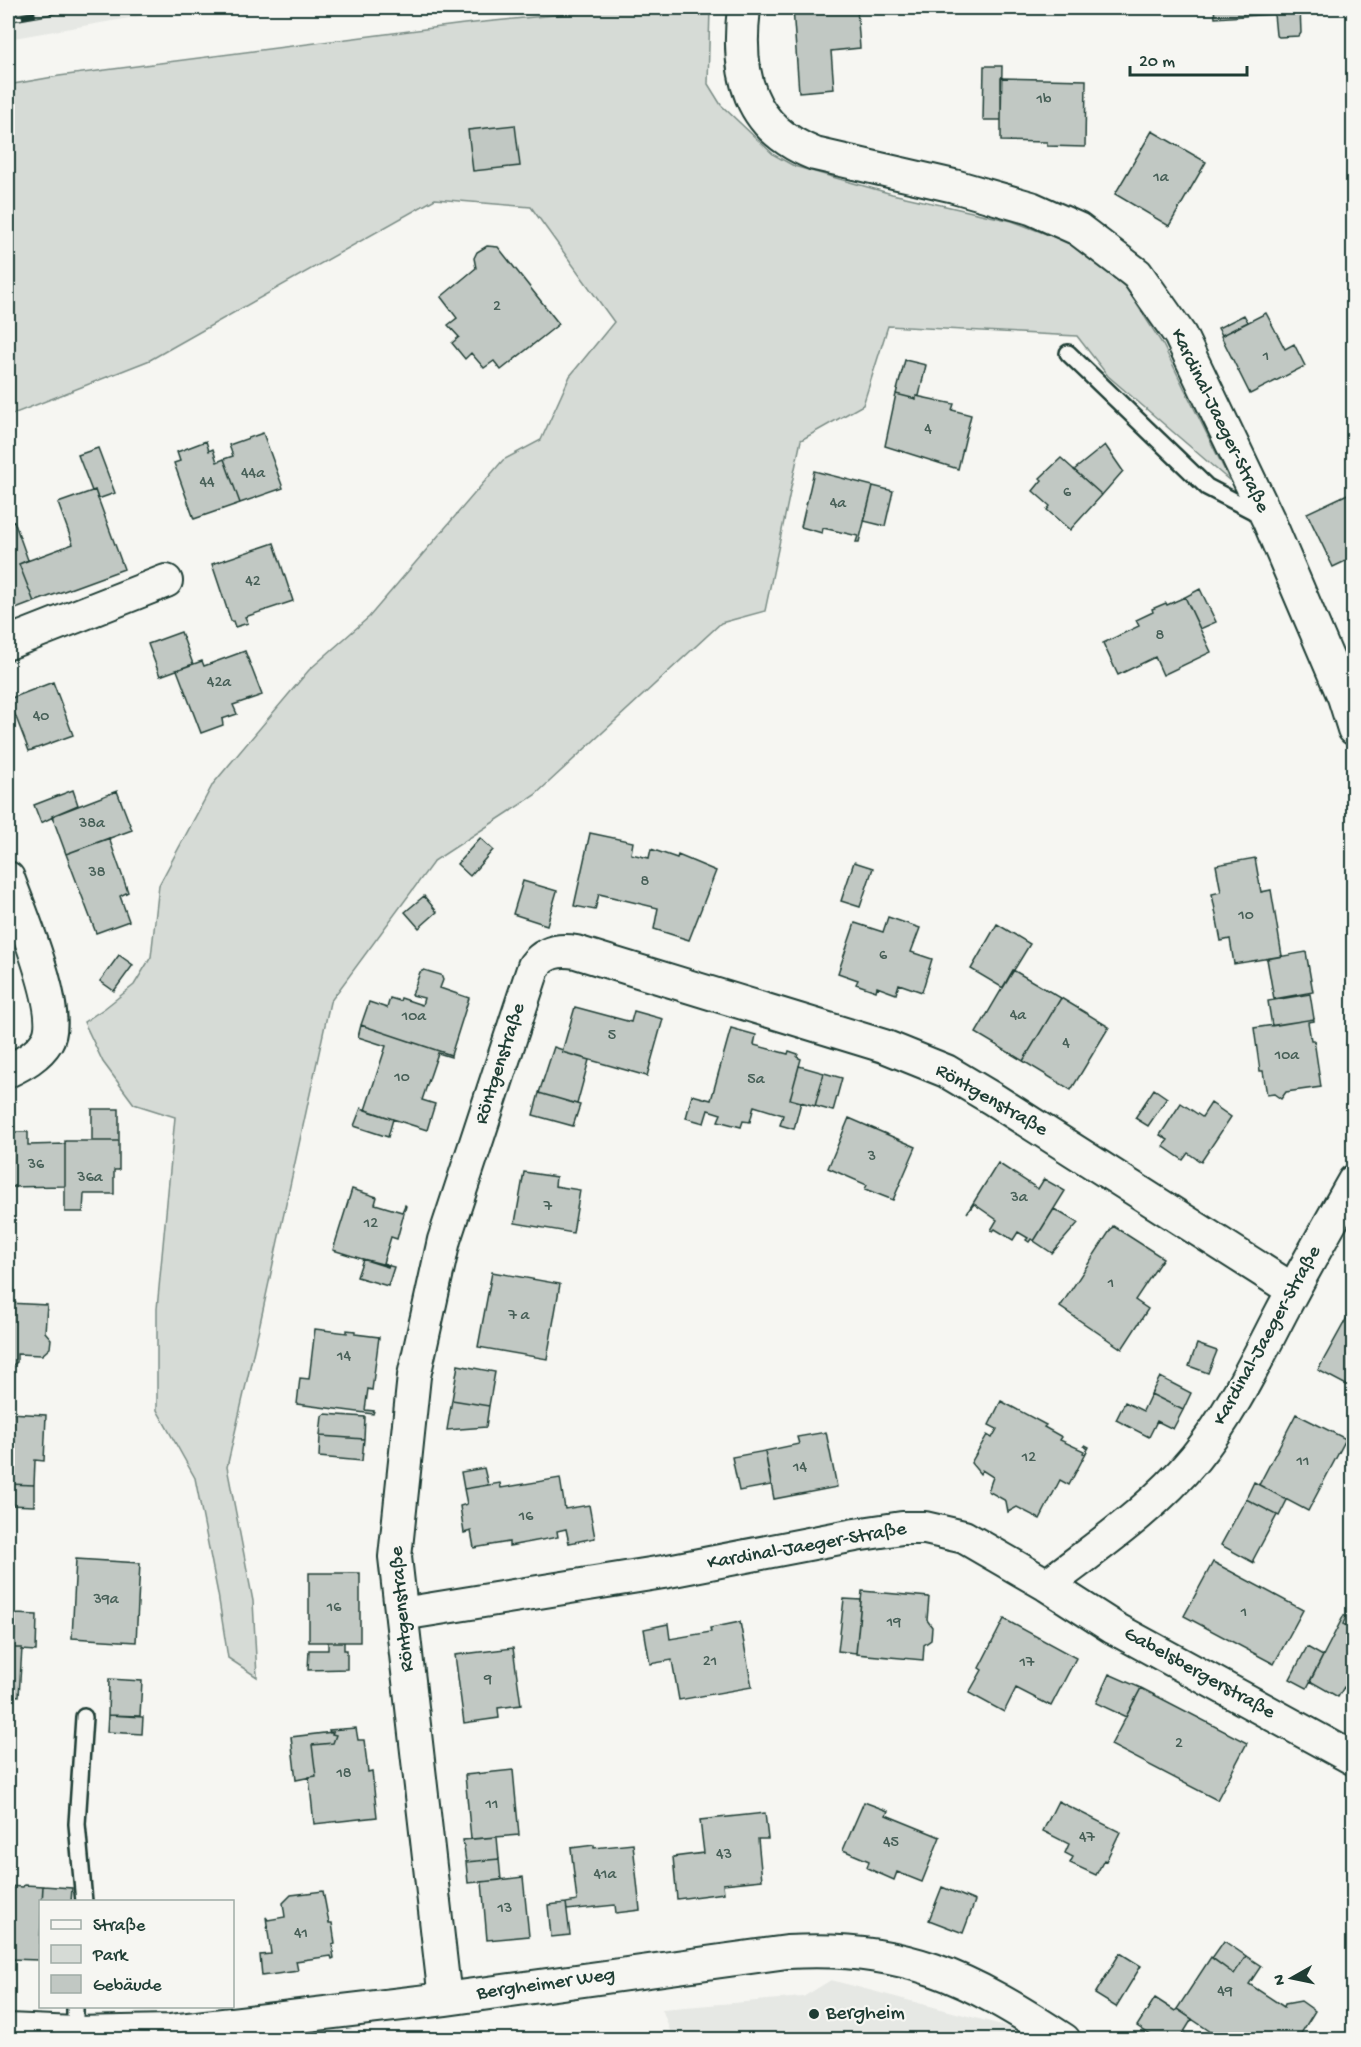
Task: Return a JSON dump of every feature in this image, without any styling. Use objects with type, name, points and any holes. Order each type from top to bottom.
[{"type":"street","name":"Kardinal-Jaeger-Straße","points":[[744,8],[742,27],[746,81],[755,104],[766,122],[779,135],[815,154],[954,186],[1031,208],[1078,229],[1137,274],[1180,335],[1268,519],[1344,697],[1353,729]]},
{"type":"street","points":[[8,643],[166,581]]},
{"type":"street","points":[[8,878],[40,969],[50,1009],[50,1026],[48,1040],[36,1054],[24,1064],[8,1071]]},
{"type":"street","name":"Röntgenstraße","points":[[445,1999],[395,1557],[414,1376],[444,1240],[534,966],[546,954],[563,950],[576,952],[884,1046],[946,1071],[1293,1290]]},
{"type":"street","name":"Kardinal-Jaeger-Straße","points":[[402,1614],[663,1572],[855,1534],[902,1528],[925,1528],[964,1537],[1047,1585],[1136,1516],[1194,1460],[1231,1408],[1353,1181]]},
{"type":"street","name":"Gabelsbergerstraße","points":[[1047,1585],[1114,1628],[1353,1759]]},
{"type":"street","name":"Bergheimer Weg","points":[[8,2030],[75,2020],[171,2031],[445,1999],[787,1952],[821,1950],[851,1951],[901,1959],[954,1976],[995,1996],[1064,2040]]},
{"type":"lane","points":[[1068,353],[1207,487],[1268,519]]},
{"type":"lane","points":[[84,1717],[77,1824],[84,1900]]},
{"type":"shaded area","points":[[8,8],[187,8],[8,39]]},
{"type":"shaded area","name":"Bergheim","points":[[831,1980],[1021,2030],[1034,2039],[673,2039],[662,2009],[803,1997]]},
{"type":"green space","points":[[626,8],[710,8],[708,84],[721,105],[774,155],[794,166],[892,194],[1012,221],[1089,250],[1127,289],[1163,345],[1230,481],[1108,376],[1077,336],[888,326],[863,405],[801,440],[765,611],[721,623],[535,795],[434,861],[330,1002],[227,1467],[253,1601],[257,1677],[228,1658],[195,1478],[157,1410],[157,1309],[175,1117],[134,1104],[103,1062],[84,1022],[134,985],[151,957],[159,885],[213,784],[309,670],[369,617],[503,460],[541,440],[570,376],[614,322],[531,207],[435,199],[150,360],[8,416],[8,85],[59,76],[464,24]]},
{"type":"building","points":[[793,8],[857,8],[860,48],[831,51],[834,89],[799,92]]},
{"type":"building","points":[[1214,8],[1300,8],[1301,33],[1299,36],[1279,37],[1276,35],[1274,14],[1215,18]]},
{"type":"building","points":[[984,66],[1002,66],[1001,120],[983,120]]},
{"type":"building","points":[[1001,78],[1086,80],[1085,147],[1047,146],[1047,142],[1001,141]]},
{"type":"building","points":[[515,125],[520,166],[473,171],[468,130]]},
{"type":"building","points":[[1152,131],[1206,162],[1169,226],[1115,194]]},
{"type":"building","points":[[487,246],[498,247],[559,324],[501,370],[494,361],[484,368],[471,353],[465,359],[452,343],[459,337],[448,325],[457,318],[441,297],[476,268],[474,258],[477,252]]},
{"type":"building","points":[[1266,313],[1285,349],[1294,344],[1305,366],[1250,394],[1221,336]]},
{"type":"building","points":[[1244,315],[1248,322],[1222,335],[1218,328]]},
{"type":"building","points":[[905,360],[926,365],[919,396],[916,396],[916,399],[896,394]]},
{"type":"building","points":[[896,394],[954,404],[952,410],[971,415],[958,469],[885,446]]},
{"type":"building","points":[[263,433],[283,488],[240,503],[224,459],[233,456],[229,445]]},
{"type":"building","points":[[206,441],[209,451],[213,449],[217,462],[224,459],[240,503],[194,519],[174,463],[180,461],[177,452]]},
{"type":"building","points":[[1105,445],[1123,471],[1102,495],[1074,470]]},
{"type":"building","points":[[98,448],[115,493],[98,499],[95,490],[92,491],[78,455]]},
{"type":"building","points":[[1061,458],[1102,495],[1070,530],[1047,510],[1050,506],[1033,491],[1042,480],[1040,478]]},
{"type":"building","points":[[814,471],[873,486],[859,542],[856,542],[858,536],[823,528],[822,533],[801,527]]},
{"type":"building","points":[[873,486],[893,491],[885,526],[864,521]]},
{"type":"building","points":[[95,490],[124,569],[34,602],[19,564],[73,544],[58,503]]},
{"type":"building","points":[[1354,491],[1354,557],[1333,567],[1307,513]]},
{"type":"building","points":[[14,521],[28,560],[19,564],[34,602],[8,612],[8,523]]},
{"type":"building","points":[[274,543],[293,601],[245,617],[248,623],[235,627],[212,564]]},
{"type":"building","points":[[1200,589],[1216,622],[1200,629],[1185,597]]},
{"type":"building","points":[[1185,597],[1211,652],[1163,675],[1155,657],[1118,675],[1103,643],[1139,626],[1136,620],[1153,612],[1152,609]]},
{"type":"building","points":[[181,632],[193,664],[160,676],[148,644]]},
{"type":"building","points":[[245,651],[262,695],[233,705],[237,714],[222,719],[223,725],[201,733],[177,670],[202,661],[204,666]]},
{"type":"building","points":[[53,682],[73,735],[29,751],[9,699]]},
{"type":"building","points":[[73,790],[78,805],[41,823],[34,805]]},
{"type":"building","points":[[117,791],[132,830],[66,854],[52,816]]},
{"type":"building","points":[[590,833],[633,842],[631,854],[649,858],[651,849],[677,858],[678,855],[716,871],[689,940],[654,929],[658,908],[599,894],[595,910],[574,906]]},
{"type":"building","points":[[109,838],[128,892],[120,896],[129,921],[96,933],[66,854]]},
{"type":"building","points":[[480,838],[493,850],[470,876],[457,864]]},
{"type":"building","points":[[1255,858],[1261,892],[1271,890],[1282,956],[1234,964],[1230,939],[1221,941],[1212,894],[1221,892],[1216,865]]},
{"type":"building","points":[[854,862],[873,868],[860,907],[841,901]]},
{"type":"building","points":[[523,881],[557,891],[547,925],[513,914]]},
{"type":"building","points":[[424,896],[437,912],[419,928],[405,912]]},
{"type":"building","points":[[888,917],[920,928],[911,952],[932,959],[922,992],[899,984],[896,994],[877,987],[876,991],[856,984],[858,980],[838,973],[855,923],[883,932]]},
{"type":"building","points":[[997,924],[1030,944],[1003,988],[971,969]]},
{"type":"building","points":[[1306,952],[1313,992],[1274,999],[1267,959]]},
{"type":"building","points":[[119,955],[133,965],[114,991],[100,981]]},
{"type":"building","points":[[424,970],[441,975],[443,980],[440,988],[469,998],[451,1055],[361,1025],[369,1002],[387,1008],[390,998],[400,1001],[401,998],[422,1005],[424,998],[412,995],[420,972]]},
{"type":"building","points":[[1013,970],[1061,998],[1023,1061],[976,1033]]},
{"type":"building","points":[[1310,994],[1314,1019],[1272,1026],[1268,1001]]},
{"type":"building","points":[[8,997],[14,1013],[8,1016]]},
{"type":"building","points":[[1061,998],[1109,1027],[1071,1090],[1023,1061]]},
{"type":"building","points":[[575,1007],[631,1022],[634,1011],[663,1019],[647,1076],[562,1052]]},
{"type":"building","points":[[1314,1019],[1308,1022],[1311,1040],[1314,1040],[1321,1087],[1286,1092],[1281,1099],[1274,1094],[1267,1095],[1263,1071],[1260,1071],[1254,1028]]},
{"type":"building","points":[[361,1025],[451,1055],[451,1057],[438,1053],[422,1100],[435,1104],[427,1130],[365,1110],[386,1046],[358,1037]]},
{"type":"building","points":[[731,1028],[756,1035],[754,1045],[788,1054],[789,1051],[798,1054],[797,1057],[801,1059],[790,1099],[801,1102],[794,1129],[780,1125],[783,1115],[754,1106],[750,1122],[743,1121],[741,1127],[718,1121],[721,1114],[708,1110],[704,1123],[686,1118],[692,1095],[711,1100]]},
{"type":"building","points":[[554,1047],[563,1050],[562,1052],[589,1060],[577,1104],[539,1093]]},
{"type":"building","points":[[799,1066],[824,1073],[815,1106],[790,1099]]},
{"type":"building","points":[[824,1073],[842,1078],[833,1111],[815,1106]]},
{"type":"building","points":[[1154,1089],[1167,1098],[1148,1126],[1135,1118]]},
{"type":"building","points":[[539,1093],[580,1105],[573,1126],[533,1115]]},
{"type":"building","points":[[1181,1103],[1202,1117],[1211,1103],[1231,1117],[1201,1162],[1188,1153],[1183,1160],[1163,1146],[1168,1140],[1160,1135]]},
{"type":"building","points":[[361,1108],[393,1119],[388,1137],[354,1126]]},
{"type":"building","points":[[92,1109],[119,1109],[119,1141],[92,1141]]},
{"type":"building","points":[[849,1118],[916,1147],[893,1200],[865,1189],[867,1185],[828,1168]]},
{"type":"building","points":[[8,1132],[28,1132],[28,1145],[65,1144],[65,1186],[8,1187]]},
{"type":"building","points":[[65,1141],[119,1141],[119,1170],[114,1170],[114,1194],[84,1194],[83,1212],[65,1212]]},
{"type":"building","points":[[998,1163],[1038,1189],[1044,1179],[1065,1191],[1034,1241],[1031,1239],[1029,1242],[1026,1240],[1028,1238],[1018,1232],[1013,1240],[995,1229],[991,1230],[997,1220],[974,1204],[967,1213]]},
{"type":"building","points":[[524,1172],[556,1177],[555,1186],[580,1190],[573,1233],[515,1223]]},
{"type":"building","points":[[352,1189],[377,1197],[375,1204],[402,1212],[406,1206],[397,1239],[391,1237],[383,1263],[389,1265],[388,1267],[333,1250]]},
{"type":"building","points":[[1054,1209],[1078,1223],[1052,1253],[1034,1241]]},
{"type":"building","points":[[1113,1226],[1163,1258],[1135,1300],[1148,1309],[1122,1349],[1060,1307]]},
{"type":"building","points":[[363,1259],[394,1267],[388,1286],[357,1277]]},
{"type":"building","points":[[492,1272],[560,1284],[547,1359],[478,1347]]},
{"type":"building","points":[[8,1303],[47,1305],[45,1332],[51,1339],[50,1348],[42,1355],[17,1354],[17,1362],[10,1367],[8,1367]]},
{"type":"building","points":[[1354,1305],[1354,1389],[1318,1370]]},
{"type":"building","points":[[315,1329],[347,1333],[347,1330],[355,1331],[355,1334],[379,1337],[372,1390],[368,1389],[365,1410],[374,1411],[373,1414],[297,1404],[300,1378],[309,1379]]},
{"type":"building","points":[[1197,1344],[1217,1351],[1208,1373],[1189,1366]]},
{"type":"building","points":[[458,1365],[495,1372],[489,1406],[452,1400]]},
{"type":"building","points":[[1160,1377],[1191,1393],[1183,1410],[1151,1394]]},
{"type":"building","points":[[1151,1394],[1183,1410],[1173,1429],[1157,1421],[1149,1437],[1116,1420],[1125,1402],[1143,1411]]},
{"type":"building","points":[[452,1400],[489,1406],[486,1427],[447,1430]]},
{"type":"building","points":[[1001,1401],[1046,1425],[1044,1427],[1062,1437],[1060,1440],[1084,1451],[1083,1453],[1085,1454],[1088,1450],[1069,1485],[1060,1480],[1040,1519],[1017,1507],[1008,1512],[1006,1501],[988,1491],[993,1477],[982,1470],[980,1474],[971,1463],[987,1435],[992,1438],[997,1429],[989,1425]]},
{"type":"building","points":[[8,1413],[46,1415],[44,1461],[35,1460],[34,1485],[8,1484]]},
{"type":"building","points":[[325,1414],[365,1417],[364,1439],[320,1436],[322,1416]]},
{"type":"building","points":[[1296,1414],[1346,1439],[1308,1511],[1259,1485]]},
{"type":"building","points":[[826,1432],[837,1487],[774,1499],[765,1451],[799,1444],[797,1437]]},
{"type":"building","points":[[320,1436],[364,1439],[362,1461],[319,1457]]},
{"type":"building","points":[[765,1451],[771,1485],[739,1491],[732,1457]]},
{"type":"building","points":[[484,1468],[488,1485],[464,1489],[461,1472]]},
{"type":"building","points":[[560,1478],[565,1509],[589,1505],[595,1538],[569,1543],[566,1529],[557,1531],[558,1537],[509,1546],[509,1542],[474,1548],[471,1531],[464,1533],[460,1506],[467,1504],[464,1489],[500,1483],[501,1488]]},
{"type":"building","points":[[1254,1482],[1287,1500],[1279,1516],[1246,1499]]},
{"type":"building","points":[[8,1484],[34,1485],[34,1506],[8,1505]]},
{"type":"building","points":[[1246,1499],[1277,1515],[1253,1560],[1254,1563],[1221,1545]]},
{"type":"building","points":[[76,1559],[140,1563],[136,1642],[72,1638]]},
{"type":"building","points":[[1213,1562],[1303,1610],[1274,1664],[1184,1616]]},
{"type":"building","points":[[309,1573],[360,1573],[360,1642],[309,1642]]},
{"type":"building","points":[[862,1591],[929,1597],[927,1620],[932,1627],[931,1640],[924,1645],[923,1660],[856,1654]]},
{"type":"building","points":[[844,1599],[861,1600],[856,1653],[838,1651]]},
{"type":"building","points":[[8,1614],[15,1614],[14,1648],[22,1648],[19,1696],[8,1695]]},
{"type":"building","points":[[15,1614],[37,1615],[36,1651],[14,1648]]},
{"type":"building","points":[[1344,1615],[1346,1617],[1343,1624],[1354,1629],[1354,1693],[1344,1687],[1338,1697],[1310,1681]]},
{"type":"building","points":[[1004,1619],[1076,1658],[1051,1706],[1016,1688],[1004,1712],[969,1693],[982,1670],[979,1668]]},
{"type":"building","points":[[740,1622],[752,1687],[679,1700],[672,1660],[650,1664],[644,1629],[668,1624],[670,1639],[711,1632],[710,1628]]},
{"type":"building","points":[[328,1642],[344,1642],[344,1650],[347,1650],[347,1669],[308,1670],[309,1650],[328,1650]]},
{"type":"building","points":[[1307,1647],[1323,1656],[1307,1688],[1290,1679]]},
{"type":"building","points":[[513,1648],[521,1705],[498,1708],[499,1718],[464,1723],[455,1655]]},
{"type":"building","points":[[1109,1674],[1141,1688],[1126,1717],[1096,1703]]},
{"type":"building","points":[[109,1679],[142,1681],[140,1716],[108,1715]]},
{"type":"building","points":[[1141,1688],[1247,1743],[1217,1800],[1111,1745]]},
{"type":"building","points":[[108,1715],[143,1717],[142,1734],[107,1732]]},
{"type":"building","points":[[356,1728],[358,1740],[364,1740],[368,1772],[372,1771],[377,1817],[314,1824],[309,1777],[316,1776],[312,1745],[333,1743],[336,1735],[332,1734],[333,1732],[330,1733],[329,1730]]},
{"type":"building","points":[[333,1732],[332,1734],[336,1735],[333,1743],[312,1745],[316,1776],[296,1780],[291,1737]]},
{"type":"building","points":[[513,1770],[519,1835],[471,1839],[465,1775]]},
{"type":"building","points":[[1058,1801],[1120,1832],[1106,1861],[1104,1860],[1096,1875],[1070,1863],[1073,1857],[1065,1853],[1069,1844],[1043,1831]]},
{"type":"building","points":[[864,1802],[888,1811],[886,1815],[940,1837],[922,1882],[897,1872],[894,1880],[867,1868],[869,1861],[843,1850]]},
{"type":"building","points":[[765,1813],[768,1839],[758,1839],[762,1880],[723,1884],[724,1893],[677,1899],[673,1857],[704,1853],[700,1820]]},
{"type":"building","points":[[497,1837],[499,1859],[466,1862],[463,1840]]},
{"type":"building","points":[[633,1844],[640,1910],[616,1913],[615,1905],[567,1910],[566,1903],[577,1901],[571,1848]]},
{"type":"building","points":[[499,1859],[501,1880],[468,1883],[466,1862]]},
{"type":"building","points":[[523,1877],[529,1936],[487,1940],[482,1882]]},
{"type":"building","points":[[24,1885],[43,1886],[42,1900],[39,1900],[39,1960],[9,1959],[11,1924],[8,1923],[8,1886],[23,1887]]},
{"type":"building","points":[[43,1886],[72,1888],[71,1900],[42,1900]]},
{"type":"building","points":[[942,1887],[975,1901],[963,1933],[929,1920]]},
{"type":"building","points":[[323,1891],[329,1923],[332,1923],[334,1958],[332,1959],[331,1956],[296,1961],[298,1971],[262,1976],[260,1955],[271,1954],[266,1917],[268,1920],[285,1917],[283,1903],[291,1895]]},
{"type":"building","points":[[566,1903],[570,1935],[551,1937],[548,1905]]},
{"type":"building","points":[[1224,1941],[1246,1956],[1234,1974],[1212,1958]]},
{"type":"building","points":[[1120,1953],[1141,1966],[1116,2007],[1095,1994]]},
{"type":"building","points":[[1246,1956],[1261,1966],[1249,1984],[1284,2007],[1285,2004],[1301,2001],[1315,2011],[1297,2040],[1223,2040],[1177,2009],[1211,1957],[1234,1974]]},
{"type":"building","points":[[1155,1998],[1192,2019],[1179,2040],[1158,2040],[1137,2026]]},
{"type":"railway","points":[[8,19],[71,8]]},
{"type":"place","name":"Bergheim","points":[[814,2014]]}]
